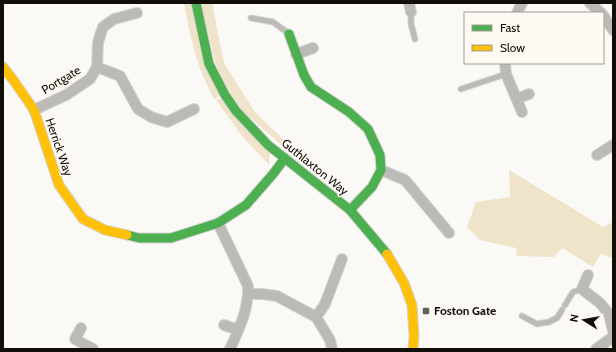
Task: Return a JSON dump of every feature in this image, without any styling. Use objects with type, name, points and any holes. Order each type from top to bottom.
[{"type":"street","name":"Guthlaxton Way","points":[[196,3],[209,64],[225,95],[236,111],[268,145],[350,210],[387,254],[404,283],[412,305],[414,336],[413,349]]},
{"type":"street","points":[[518,12],[522,3]]},
{"type":"street","points":[[590,3],[600,12]]},
{"type":"street","name":"Portgate","points":[[34,110],[66,94],[90,79],[97,67],[98,42],[103,27],[114,19],[137,13]]},
{"type":"street","points":[[604,17],[613,30]]},
{"type":"street","points":[[289,34],[304,75],[311,87],[349,112],[368,129],[380,155],[381,170],[372,187],[350,210]]},
{"type":"street","points":[[296,54],[313,48]]},
{"type":"street","points":[[505,64],[506,74],[522,112]]},
{"type":"street","name":"Herrick Way","points":[[3,67],[34,110],[59,185],[83,219],[105,230],[139,238],[171,238],[218,223],[246,205],[285,158]]},
{"type":"street","name":"Portgate","points":[[97,67],[120,76],[138,109],[151,117],[175,123],[194,109]]},
{"type":"street","points":[[517,99],[529,94]]},
{"type":"street","points":[[597,155],[613,145]]},
{"type":"street","points":[[381,170],[405,180],[449,233]]},
{"type":"street","points":[[218,223],[248,286],[246,308],[230,349]]},
{"type":"street","points":[[316,317],[325,304],[342,259]]},
{"type":"street","points":[[588,275],[582,288],[600,303],[609,314],[613,331]]},
{"type":"street","points":[[248,294],[277,296],[316,317],[330,340],[332,349]]},
{"type":"street","points":[[224,325],[238,330]]},
{"type":"street","points":[[80,328],[75,338],[93,349]]},
{"type":"street","points":[[596,349],[613,337]]},
{"type":"lane","points":[[410,8],[411,24],[415,39]]},
{"type":"lane","points":[[251,18],[273,22],[289,34]]},
{"type":"lane","points":[[461,88],[506,74]]},
{"type":"lane","points":[[565,305],[573,292],[582,288]]},
{"type":"lane","points":[[522,316],[537,324],[549,322],[557,318],[562,310]]},
{"type":"shaded area","points":[[184,3],[194,3],[224,93],[214,99],[199,64]]},
{"type":"shaded area","points":[[201,3],[212,3],[224,63],[255,112],[285,141],[281,145],[243,111],[228,91],[215,62]]},
{"type":"shaded area","points":[[224,96],[270,153],[269,165],[242,136],[216,100]]},
{"type":"shaded area","points":[[509,170],[603,227],[613,222],[613,258],[601,254],[593,267],[562,248],[554,257],[517,256],[516,248],[480,240],[467,227],[476,202],[510,197]]},
{"type":"traffic: fast","points":[[196,3],[209,64],[225,95],[236,111],[268,145],[350,210],[387,254]]},
{"type":"traffic: fast","points":[[289,34],[304,75],[311,87],[349,112],[368,129],[380,155],[381,170],[372,187],[350,210]]},
{"type":"traffic: fast","points":[[127,235],[139,238],[171,238],[218,223],[246,205],[285,158]]},
{"type":"traffic: slow","points":[[3,67],[34,110],[59,185],[83,219],[105,230],[127,235]]},
{"type":"traffic: slow","points":[[387,254],[404,283],[412,305],[414,336],[413,349]]},
{"type":"place","name":"Foston Gate","points":[[426,311]]}]
